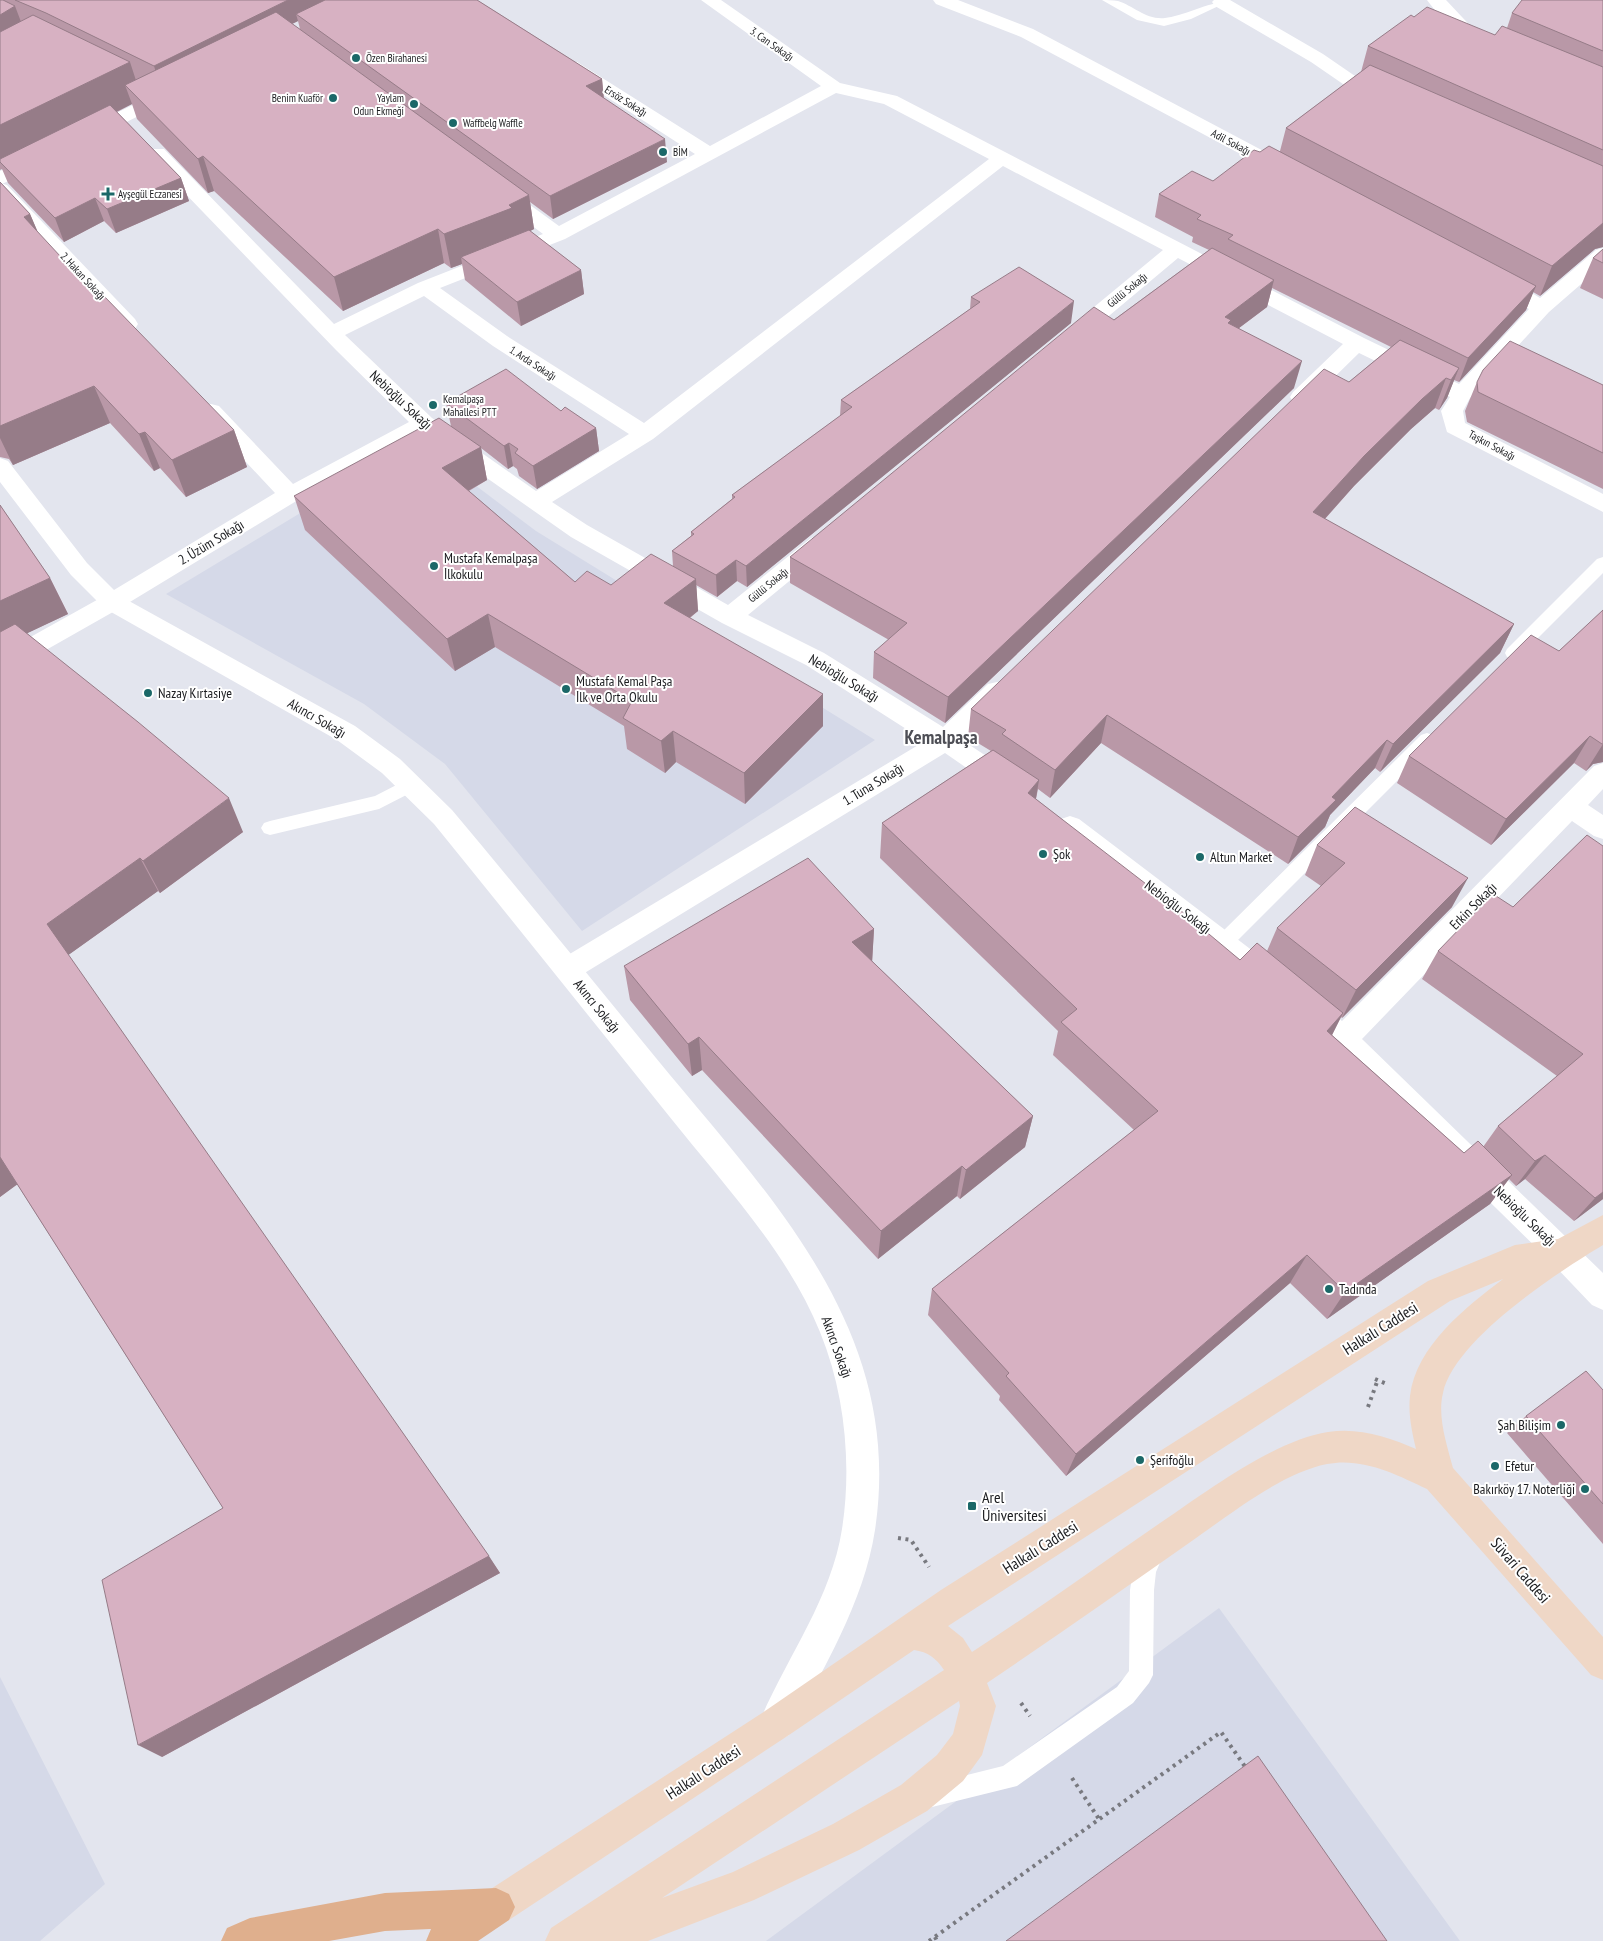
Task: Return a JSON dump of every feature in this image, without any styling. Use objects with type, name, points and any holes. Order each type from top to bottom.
[{"type":"main road","name":"Halkalı Caddesi","points":[[496,1907],[777,1723],[953,1602],[1439,1291],[1515,1259],[1563,1253],[1603,1229]]},
{"type":"main road","points":[[1439,1477],[1429,1441],[1426,1394],[1440,1360],[1461,1336],[1508,1293],[1563,1253]]},
{"type":"main road","points":[[568,1938],[967,1675],[1243,1486],[1300,1456],[1327,1448],[1354,1446],[1398,1458],[1439,1477]]},
{"type":"main road","name":"Süvari Caddesi","points":[[1439,1477],[1603,1663]]},
{"type":"main road","points":[[568,1938],[646,1923],[741,1887],[846,1837],[905,1802],[950,1768],[969,1742],[978,1706],[967,1675],[951,1650],[934,1636],[911,1632]]},
{"type":"main road","points":[[240,1941],[250,1937],[385,1912],[496,1907]]},
{"type":"main road","points":[[445,1941],[496,1907]]},
{"type":"street","name":"3. Can Sokağı","points":[[710,0],[834,87]]},
{"type":"street","name":"Adil Sokağı","points":[[942,0],[1027,33],[1298,177]]},
{"type":"street","points":[[1436,0],[1472,38],[1498,49]]},
{"type":"street","points":[[1221,2],[1317,58],[1349,80],[1403,104]]},
{"type":"street","name":"Ersöz Sokağı","points":[[559,58],[709,154]]},
{"type":"street","points":[[69,143],[132,129],[160,98],[185,85]]},
{"type":"street","points":[[332,333],[426,287],[558,234],[834,87],[890,100],[1357,343],[1462,394]]},
{"type":"street","points":[[143,89],[160,98]]},
{"type":"street","name":"Nebioğlu Sokağı","points":[[132,129],[332,333],[424,423],[534,502],[579,531],[730,617],[815,659],[945,741],[1025,796]]},
{"type":"street","points":[[0,179],[52,152]]},
{"type":"street","points":[[534,502],[645,434],[1002,158]]},
{"type":"street","points":[[483,180],[558,234]]},
{"type":"street","name":"2. Hakan Sokağı","points":[[0,189],[142,338]]},
{"type":"street","name":"Güllü Sokağı","points":[[1054,351],[1177,249]]},
{"type":"street","name":"Taşkın Sokağı","points":[[1603,254],[1542,307],[1462,394],[1452,411],[1455,426],[1603,504]]},
{"type":"street","points":[[1481,275],[1542,307]]},
{"type":"street","name":"1. Arda Sokağı","points":[[426,287],[500,341],[645,434]]},
{"type":"street","points":[[1286,411],[1357,343]]},
{"type":"street","points":[[196,395],[290,495]]},
{"type":"street","name":"2. Üzüm Sokağı","points":[[0,665],[112,602],[290,495],[424,423]]},
{"type":"street","name":"Akıncı Sokağı","points":[[0,466],[79,569],[112,602],[346,733],[391,766],[443,817],[721,1159],[797,1258],[834,1329],[855,1400],[863,1472],[858,1533],[842,1587],[777,1723]]},
{"type":"street","name":"Güllü Sokağı","points":[[730,617],[838,528]]},
{"type":"street","name":"1. Tuna Sokağı","points":[[568,969],[945,741],[1016,672]]},
{"type":"street","name":"Erkin Sokağı","points":[[1343,1039],[1603,773]]},
{"type":"street","points":[[1571,807],[1603,829]]},
{"type":"street","name":"Nebioğlu Sokağı","points":[[1049,812],[1224,942],[1343,1039],[1563,1253],[1603,1295]]},
{"type":"lane","points":[[1108,0],[1132,15],[1156,23],[1178,20],[1221,2]]},
{"type":"lane","points":[[1504,662],[1603,562]]},
{"type":"lane","points":[[1224,942],[1435,731]]},
{"type":"lane","points":[[270,828],[379,802],[410,785]]},
{"type":"lane","points":[[905,1802],[1008,1777],[1125,1695],[1141,1675],[1142,1590],[1145,1571],[1156,1546]]},
{"type":"path","points":[[858,1533],[911,1540],[953,1602]]},
{"type":"path","points":[[929,1941],[936,1939],[1221,1732],[1249,1772]]},
{"type":"shaded area","name":"Mustafa Kemal Paşa İlk ve Orta Okulu","points":[[418,442],[536,531],[875,740],[582,931],[445,764],[364,704],[166,594]]},
{"type":"shaded area","points":[[1219,1608],[1460,1941],[766,1941]]},
{"type":"shaded area","points":[[0,1677],[105,1884],[40,1941],[0,1941]]},
{"type":"building","points":[[0,0],[3,0],[15,6],[0,15]]},
{"type":"building","points":[[15,0],[288,0],[154,66],[46,13]]},
{"type":"building","points":[[325,0],[477,0],[602,79],[586,86],[665,139],[550,196],[296,14]]},
{"type":"building","points":[[1522,0],[1603,0],[1603,51],[1512,13]]},
{"type":"building","points":[[1427,7],[1495,35],[1502,26],[1603,67],[1603,150],[1368,46],[1411,15],[1414,17]]},
{"type":"building","points":[[276,12],[529,195],[509,205],[512,208],[444,234],[438,229],[334,277],[203,156],[198,159],[125,85]]},
{"type":"building","points":[[33,15],[130,62],[0,125],[0,32]]},
{"type":"building","points":[[1370,65],[1603,166],[1603,223],[1552,266],[1286,128]]},
{"type":"building","points":[[110,105],[181,178],[107,209],[95,198],[55,218],[0,162],[0,159]]},
{"type":"building","points":[[1269,146],[1536,286],[1468,358],[1228,239],[1233,235],[1197,219],[1201,215],[1159,194],[1192,171],[1213,181],[1254,150],[1260,152]]},
{"type":"building","points":[[0,182],[30,214],[24,217],[98,297],[103,295],[234,430],[172,460],[145,432],[139,434],[94,386],[0,426]]},
{"type":"building","points":[[529,230],[581,270],[517,302],[461,257]]},
{"type":"building","points":[[1212,248],[1274,280],[1225,317],[1231,320],[1228,323],[1302,361],[948,697],[874,652],[907,623],[790,557],[1094,307],[1114,320]]},
{"type":"building","points":[[1603,249],[1603,263],[1593,258]]},
{"type":"building","points":[[1019,267],[1074,301],[746,566],[736,560],[716,575],[672,551],[694,534],[691,532],[735,497],[732,495],[852,407],[841,400],[980,302],[971,297]]},
{"type":"building","points":[[1400,340],[1459,368],[1451,380],[1446,378],[1364,456],[1313,512],[1514,624],[1393,744],[1387,740],[1332,797],[1336,800],[1298,837],[1107,715],[1055,770],[1002,734],[1006,730],[971,709],[1324,369],[1349,382]]},
{"type":"building","points":[[1510,341],[1603,385],[1603,453],[1478,392],[1477,382],[1483,370]]},
{"type":"building","points":[[506,369],[561,411],[565,407],[596,428],[533,466],[515,453],[518,449],[509,443],[504,446],[446,403]]},
{"type":"building","points":[[439,418],[481,447],[442,468],[575,582],[587,571],[611,585],[651,554],[696,579],[664,603],[823,694],[744,773],[673,731],[661,741],[623,718],[632,701],[488,614],[447,639],[294,496]]},
{"type":"building","points":[[0,505],[50,578],[0,601]]},
{"type":"building","points":[[1603,610],[1603,744],[1590,736],[1506,819],[1409,756],[1531,635],[1559,651]]},
{"type":"building","points":[[15,624],[138,722],[229,798],[143,861],[140,858],[47,924],[489,1556],[138,1745],[102,1580],[223,1508],[0,1157],[0,632]]},
{"type":"building","points":[[993,750],[1039,780],[1028,793],[1185,914],[1240,960],[1257,943],[1343,1013],[1327,1031],[1464,1153],[1478,1141],[1512,1175],[1345,1292],[1307,1255],[1076,1454],[1006,1376],[1009,1373],[932,1289],[1158,1111],[1061,1022],[1077,1009],[882,823]]},
{"type":"building","points":[[1355,807],[1468,878],[1356,990],[1277,928],[1345,863],[1317,845]]},
{"type":"building","points":[[1587,835],[1603,846],[1603,1192],[1595,1198],[1545,1155],[1535,1161],[1498,1126],[1583,1054],[1438,951],[1493,894],[1513,907]]},
{"type":"building","points":[[808,858],[874,929],[852,942],[1033,1116],[966,1170],[962,1166],[881,1231],[699,1037],[688,1044],[624,966]]},
{"type":"building","points":[[1586,1371],[1603,1390],[1603,1504],[1526,1416]]},
{"type":"building","points":[[1258,1756],[1387,1941],[1006,1941]]},
{"type":"place","name":"Özen Birahanesi","points":[[356,58]]},
{"type":"place","name":"Benim Kuaför","points":[[333,98]]},
{"type":"place","name":"Yaylam Odun Ekmeği","points":[[414,104]]},
{"type":"place","name":"Waffbelg Waffle","points":[[453,123]]},
{"type":"place","name":"BİM","points":[[663,152]]},
{"type":"place","name":"Ayşegül Eczanesi","points":[[108,194]]},
{"type":"place","name":"Kemalpaşa Mahallesi PTT","points":[[433,405]]},
{"type":"place","name":"Mustafa Kemalpaşa İlkokulu","points":[[434,566]]},
{"type":"place","name":"Mustafa Kemal Paşa İlk ve Orta Okulu","points":[[566,689]]},
{"type":"place","name":"Nazay Kırtasiye","points":[[148,693]]},
{"type":"place","name":"Şok","points":[[1043,854]]},
{"type":"place","name":"Altun Market","points":[[1200,857]]},
{"type":"place","name":"Tadında","points":[[1329,1289]]},
{"type":"place","name":"Şah Bilişim","points":[[1561,1425]]},
{"type":"place","name":"Şerifoğlu","points":[[1140,1460]]},
{"type":"place","name":"Efetur","points":[[1495,1466]]},
{"type":"place","name":"Bakırköy 17. Noterliği","points":[[1585,1489]]},
{"type":"place","name":"Arel Üniversitesi","points":[[972,1506]]},
{"type":"district","name":"Kemalpaşa","points":[[941,737]]}]
